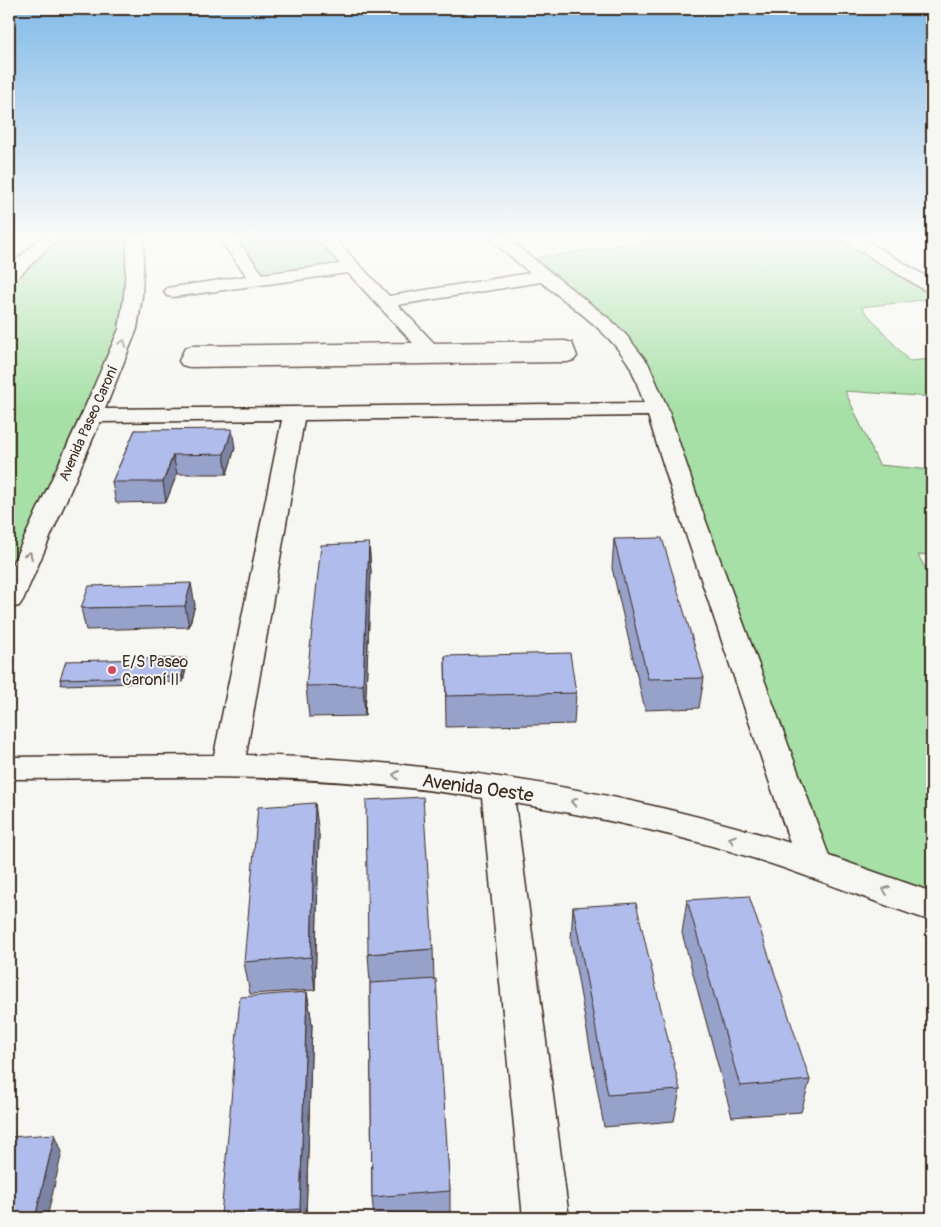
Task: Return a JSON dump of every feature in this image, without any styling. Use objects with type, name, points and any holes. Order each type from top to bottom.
[{"type":"street","name":"Avenida Paseo Caroní","points":[[9,600],[92,416],[128,329],[133,295]]},
{"type":"street","points":[[379,295],[433,353]]},
{"type":"street","points":[[386,302],[427,295]]},
{"type":"street","points":[[568,295],[605,325],[624,344],[638,363],[657,409],[688,505],[814,864]]},
{"type":"street","points":[[433,353],[192,352],[189,361],[433,353],[564,347],[567,356],[433,353]]},
{"type":"street","points":[[92,416],[657,409]]},
{"type":"street","points":[[228,765],[294,413]]},
{"type":"street","name":"Avenida Oeste","points":[[9,768],[228,765],[374,773],[497,788],[644,816],[706,831],[814,864],[932,907]]},
{"type":"street","points":[[497,788],[546,1218]]},
{"type":"green space","points":[[9,295],[133,295],[56,496],[9,600]]},
{"type":"green space","points":[[563,295],[932,295],[932,299],[861,307],[909,361],[932,359],[932,397],[845,391],[879,465],[932,470],[932,554],[918,555],[932,580],[932,907],[814,864],[638,363]]},
{"type":"building","points":[[232,429],[224,454],[173,455],[163,482],[112,482],[135,430]]},
{"type":"building","points":[[662,538],[704,678],[648,679],[614,539]]},
{"type":"building","points":[[369,543],[363,685],[306,686],[321,545]]},
{"type":"building","points":[[191,583],[185,606],[81,608],[89,586]]},
{"type":"building","points":[[570,653],[576,693],[446,696],[445,656]]},
{"type":"building","points":[[186,658],[182,676],[60,679],[66,661]]},
{"type":"building","points":[[423,797],[433,949],[368,954],[366,800]]},
{"type":"building","points":[[315,803],[311,957],[244,962],[258,807]]},
{"type":"building","points":[[749,896],[810,1080],[740,1086],[687,900]]},
{"type":"building","points":[[636,903],[680,1090],[608,1095],[573,907]]},
{"type":"building","points":[[436,979],[450,1191],[372,1197],[370,983]]},
{"type":"building","points":[[307,992],[300,1209],[221,1216],[240,997]]},
{"type":"building","points":[[55,1134],[35,1218],[9,1218],[9,1137]]},
{"type":"place","name":"E/S Paseo Caroní II","points":[[112,670]]}]
